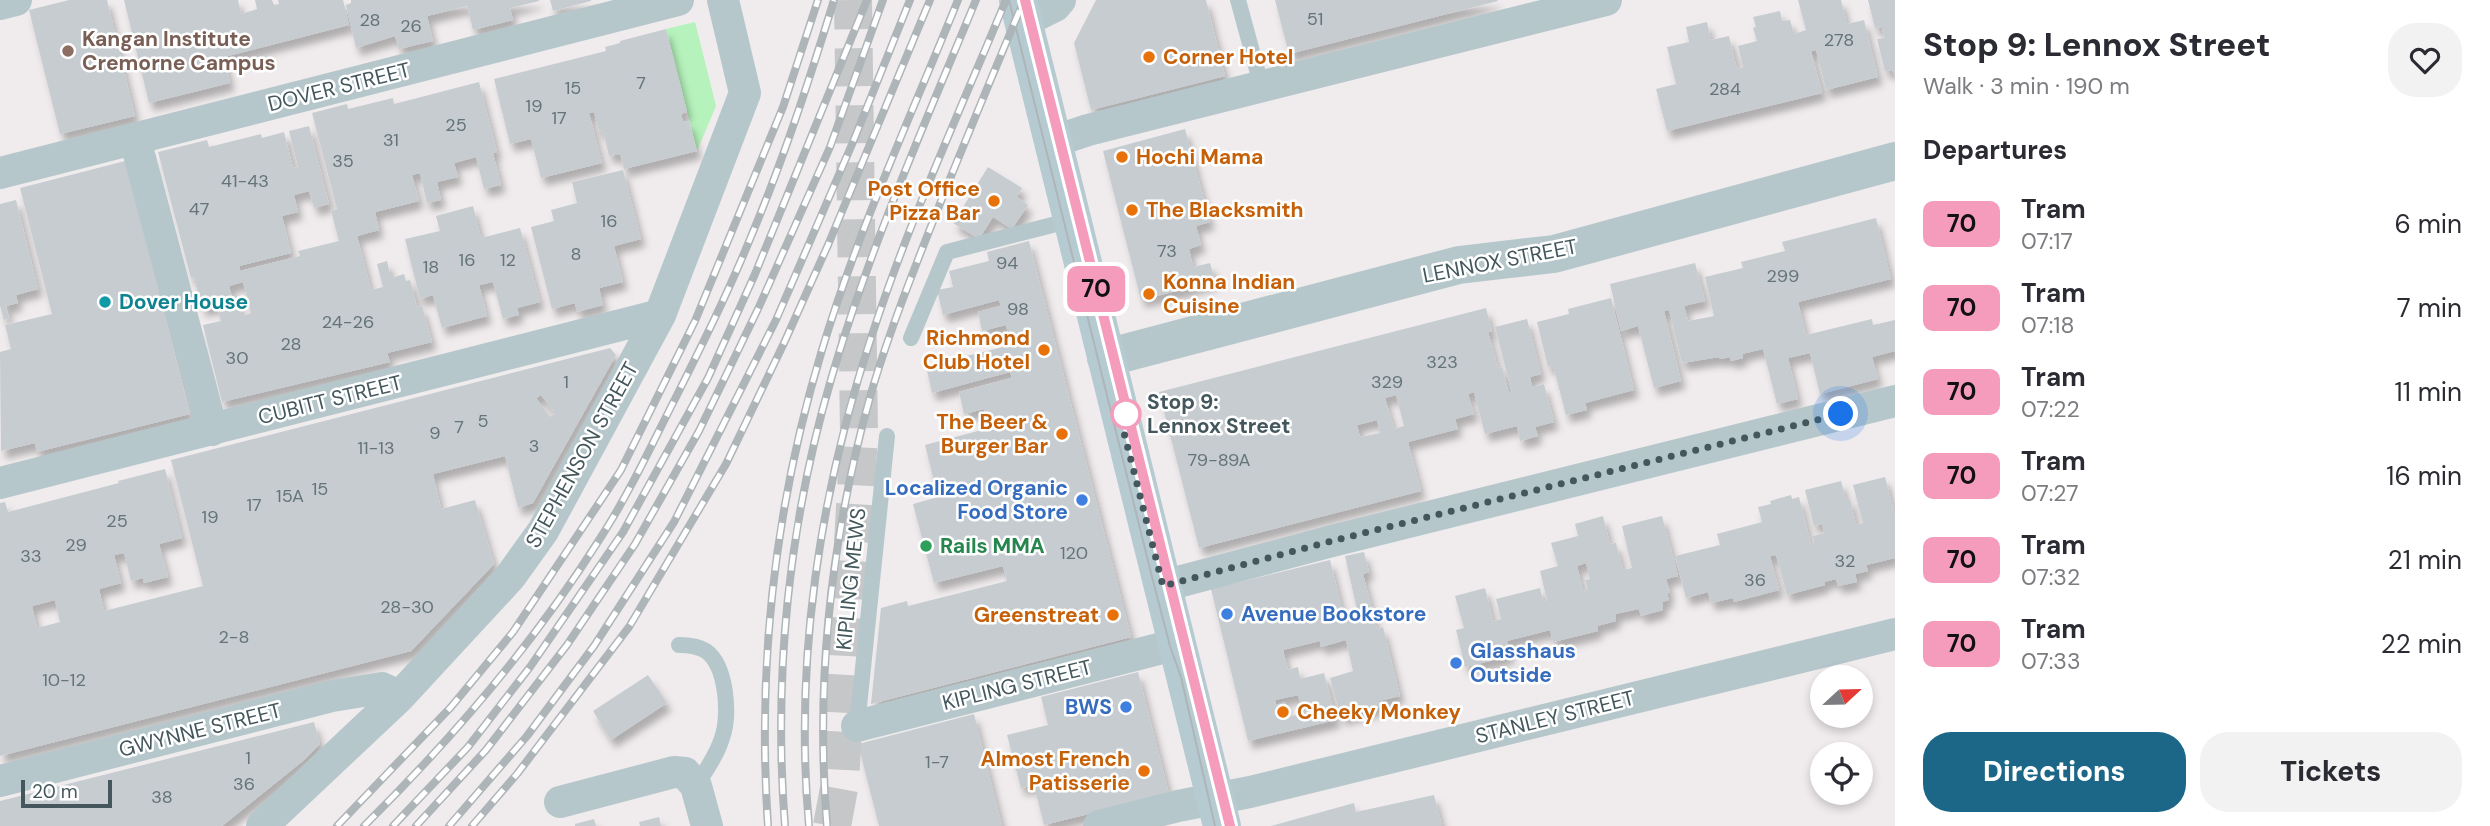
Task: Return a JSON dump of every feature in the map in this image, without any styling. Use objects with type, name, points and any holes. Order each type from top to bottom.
[{"type":"main road","points":[[1020,11],[1219,812]]},
{"type":"street","points":[[0,4],[16,0]]},
{"type":"street","name":"DOVER STREET","points":[[0,173],[678,0]]},
{"type":"street","name":"STEPHENSON STREET","points":[[262,826],[400,696],[510,577],[543,531],[660,315],[745,93],[723,0]]},
{"type":"street","points":[[1020,11],[1055,6],[1060,0]]},
{"type":"street","points":[[1052,142],[1088,130],[1606,0]]},
{"type":"street","points":[[135,139],[212,430]]},
{"type":"street","name":"LENNOX STREET","points":[[1106,358],[1460,265],[1554,254],[1894,161]]},
{"type":"street","name":"CUBITT STREET","points":[[0,483],[660,315]]},
{"type":"street","points":[[1163,586],[1332,541],[1895,401]]},
{"type":"street","name":"STANLEY STREET","points":[[1099,826],[1219,812],[1250,792],[1895,634]]},
{"type":"street","name":"KIPLING STREET","points":[[857,726],[1178,644]]},
{"type":"street","name":"GWYNNE STREET","points":[[0,781],[332,696],[382,688],[400,696]]},
{"type":"street","points":[[560,802],[674,772],[691,779],[707,826]]},
{"type":"lane","points":[[1238,0],[1262,88]]},
{"type":"lane","points":[[911,338],[947,252],[1072,220]]},
{"type":"lane","name":"KIPLING MEWS","points":[[857,726],[887,436]]},
{"type":"lane","points":[[680,645],[698,647],[708,653],[718,669],[727,702],[727,720],[715,755],[691,779]]},
{"type":"green space","points":[[695,22],[716,106],[697,151],[666,29]]},
{"type":"building","points":[[69,0],[107,0],[135,116],[60,134],[29,10]]},
{"type":"building","points":[[124,0],[238,0],[241,14],[257,9],[255,0],[272,0],[274,5],[279,4],[278,0],[343,0],[349,25],[224,57],[230,83],[149,103]]},
{"type":"building","points":[[351,0],[539,1],[510,8],[513,20],[473,30],[467,6],[427,16],[433,41],[399,49],[395,36],[356,48],[346,5],[351,3]]},
{"type":"building","points":[[550,0],[591,0],[591,1],[553,11]]},
{"type":"building","name":"Corner Hotel","points":[[1096,0],[1206,0],[1225,76],[1091,110],[1074,43]]},
{"type":"building","points":[[1275,0],[1497,0],[1498,1],[1289,54]]},
{"type":"building","points":[[1798,0],[1841,0],[1847,24],[1864,20],[1878,77],[1826,90],[1816,50],[1811,51],[1822,93],[1667,131],[1656,89],[1676,84],[1667,47],[1689,42],[1686,27],[1707,22],[1711,40],[1729,36],[1737,69],[1743,67],[1738,46],[1757,41],[1753,17],[1780,11],[1782,21],[1790,20],[1794,34],[1806,30]]},
{"type":"building","points":[[1868,0],[1895,0],[1895,76],[1892,70],[1885,71],[1877,39],[1884,38],[1882,27],[1875,28]]},
{"type":"building","points":[[666,29],[687,112],[681,114],[683,122],[689,121],[697,151],[624,169],[620,154],[609,156],[603,130],[599,131],[594,112],[589,113],[602,163],[541,178],[531,139],[510,144],[494,79],[606,51],[605,47],[620,41]]},
{"type":"building","points":[[479,82],[497,152],[493,153],[501,185],[484,189],[476,157],[454,163],[458,177],[437,182],[441,200],[427,203],[420,173],[412,175],[419,201],[375,212],[379,230],[357,236],[371,290],[383,287],[377,264],[387,261],[391,278],[404,274],[406,281],[410,280],[417,307],[422,306],[432,342],[387,353],[390,362],[222,402],[203,325],[221,321],[217,305],[202,309],[194,277],[191,278],[158,152],[207,140],[209,147],[261,134],[262,138],[284,132],[293,168],[298,167],[289,131],[309,126],[329,204],[314,208],[309,191],[294,195],[298,212],[282,216],[291,253],[239,266],[240,271],[300,256],[298,251],[339,241],[331,211],[337,209],[312,113],[347,104],[348,109],[393,98],[394,104]],"holes":[[[243,282],[251,313],[242,316],[237,296],[232,297],[229,286]]]},
{"type":"building","points":[[1185,129],[1210,222],[1196,226],[1201,245],[1189,249],[1193,267],[1210,263],[1215,281],[1141,300],[1103,151]]},
{"type":"building","name":"Dover House","points":[[125,161],[190,414],[37,452],[35,443],[1,451],[0,352],[11,349],[5,325],[52,314],[20,188]]},
{"type":"building","name":"Post Office Pizza Bar","points":[[988,167],[1022,188],[1017,197],[1028,205],[1012,229],[993,217],[979,239],[953,223]]},
{"type":"building","points":[[623,170],[641,239],[614,246],[623,282],[599,288],[603,305],[577,312],[575,303],[552,309],[531,227],[554,221],[551,210],[577,203],[572,182]]},
{"type":"building","points":[[16,200],[38,289],[16,295],[18,303],[6,306],[9,318],[4,320],[0,306],[0,204]]},
{"type":"building","points":[[473,206],[481,238],[520,228],[540,302],[517,308],[519,315],[503,319],[493,282],[479,285],[487,316],[442,328],[433,295],[420,299],[405,239],[440,231],[436,216]]},
{"type":"building","points":[[1876,218],[1891,279],[1798,302],[1806,335],[1872,319],[1873,325],[1895,320],[1895,351],[1872,357],[1878,379],[1820,394],[1810,353],[1788,358],[1798,399],[1777,404],[1763,349],[1742,354],[1743,358],[1731,361],[1730,357],[1719,357],[1682,363],[1669,310],[1664,311],[1681,381],[1654,388],[1638,326],[1621,331],[1610,284],[1695,263],[1705,301],[1684,306],[1688,321],[1714,316],[1705,277],[1743,268],[1741,262],[1785,251],[1782,242]]},
{"type":"building","points":[[1029,241],[1131,637],[871,704],[881,608],[907,601],[908,606],[1007,581],[1003,566],[934,583],[913,504],[938,497],[925,445],[989,428],[984,409],[964,414],[959,392],[1012,378],[1010,372],[932,393],[926,366],[1007,346],[1004,333],[1008,332],[1006,325],[982,331],[978,312],[1001,306],[999,300],[943,315],[937,290],[953,287],[949,271],[989,261],[987,252]]},
{"type":"building","points":[[1611,298],[1634,390],[1585,403],[1587,410],[1566,415],[1553,365],[1548,367],[1537,322],[1569,314],[1568,309]]},
{"type":"building","points":[[1486,308],[1492,331],[1488,332],[1509,394],[1512,393],[1495,327],[1527,319],[1541,374],[1530,377],[1532,387],[1544,384],[1554,422],[1535,427],[1538,436],[1520,441],[1517,426],[1485,434],[1474,392],[1468,394],[1474,414],[1455,419],[1458,429],[1408,442],[1421,491],[1199,548],[1159,392]],"holes":[[[1396,395],[1404,426],[1394,429],[1385,398]],[[1377,420],[1380,433],[1360,437],[1357,425]]]},
{"type":"building","points":[[610,348],[616,355],[533,503],[518,508],[505,456],[433,474],[441,509],[475,500],[494,564],[411,651],[0,756],[0,503],[5,502],[8,512],[165,469],[182,538],[159,544],[168,577],[144,583],[143,578],[131,581],[124,553],[114,555],[121,583],[99,589],[104,611],[203,586],[171,460]],"holes":[[[541,395],[555,413],[550,417],[536,398]],[[55,600],[60,622],[37,628],[32,606]]]},
{"type":"building","points":[[1885,477],[1895,515],[1895,558],[1866,565],[1868,571],[1855,574],[1857,582],[1838,586],[1836,579],[1824,582],[1825,585],[1787,595],[1776,555],[1770,556],[1779,590],[1734,602],[1733,598],[1711,603],[1708,592],[1686,598],[1675,556],[1720,545],[1717,534],[1762,522],[1758,507],[1791,495],[1792,499],[1799,497],[1811,544],[1814,543],[1813,536],[1824,533],[1822,524],[1814,526],[1805,490],[1841,481],[1846,500],[1850,499],[1856,525],[1863,523],[1853,485]]},
{"type":"building","points":[[1603,516],[1610,544],[1616,543],[1623,570],[1632,568],[1622,526],[1662,516],[1678,576],[1666,579],[1670,592],[1667,593],[1669,600],[1662,602],[1663,610],[1641,616],[1639,609],[1615,614],[1616,621],[1597,626],[1598,631],[1553,642],[1550,630],[1507,641],[1510,656],[1465,667],[1456,630],[1464,628],[1455,596],[1485,588],[1493,621],[1501,619],[1496,599],[1540,588],[1543,601],[1547,600],[1540,571],[1558,566],[1551,543],[1578,536],[1575,524]],"holes":[[[1586,563],[1590,579],[1585,580],[1588,590],[1583,591],[1577,566]]]},
{"type":"building","points":[[1364,552],[1369,572],[1363,574],[1377,629],[1383,627],[1400,696],[1379,701],[1381,707],[1341,718],[1330,678],[1353,671],[1346,640],[1321,647],[1320,641],[1283,650],[1288,670],[1298,667],[1300,679],[1324,673],[1336,720],[1248,741],[1211,589],[1330,560],[1344,617],[1358,614],[1345,556]],"holes":[[[1298,695],[1303,713],[1289,717],[1285,702],[1276,705],[1275,700]]]},
{"type":"building","points":[[1138,672],[1169,794],[1044,825],[1034,785],[1021,788],[1007,735],[1048,725],[1041,697]]},
{"type":"building","points":[[648,675],[667,703],[611,740],[593,711]]},
{"type":"building","points":[[974,714],[1002,826],[879,826],[858,744]]},
{"type":"building","points":[[314,722],[320,744],[222,826],[0,826],[0,801]]},
{"type":"building","points":[[1434,795],[1442,826],[1271,826],[1354,803],[1356,812]]},
{"type":"building","points":[[659,817],[661,826],[640,826],[639,822]]},
{"type":"building","points":[[594,819],[596,826],[575,826],[575,824]]},
{"type":"tunnel","points":[[832,826],[840,783],[859,433],[853,0]]},
{"type":"tram line","points":[[1009,0],[1153,581],[1181,677],[1215,826]]},
{"type":"tram line","points":[[1025,0],[1230,826]]},
{"type":"tram line","name":"70","points":[[1025,0],[1230,826]]},
{"type":"railway","points":[[337,826],[451,707],[513,632],[621,470],[695,321],[783,107],[818,0]]},
{"type":"railway","points":[[364,826],[429,759],[520,652],[575,576],[622,503],[742,259],[805,91],[834,0]]},
{"type":"railway","points":[[393,826],[468,747],[530,667],[623,532],[708,378],[755,274],[867,0]]},
{"type":"railway","points":[[416,826],[486,750],[567,645],[635,544],[699,431],[758,309],[830,147],[883,0]]},
{"type":"railway","points":[[449,826],[527,736],[594,646],[674,522],[776,320],[853,142],[910,0]]},
{"type":"railway","points":[[472,826],[517,774],[629,627],[726,464],[828,245],[930,0]]},
{"type":"railway","points":[[768,826],[765,765],[768,645],[773,585],[792,467],[836,305],[886,174],[958,0]]},
{"type":"railway","points":[[785,826],[781,712],[783,655],[795,542],[817,431],[863,280],[976,0]]},
{"type":"railway","points":[[809,826],[805,764],[809,639],[815,577],[838,455],[886,292],[1006,0]]},
{"type":"railway","points":[[827,826],[823,716],[825,661],[837,551],[858,443],[872,390],[906,290],[1024,0]]},
{"type":"place","name":"Kangan Institute Cremorne Campus","points":[[68,51]]},
{"type":"place","name":"Corner Hotel","points":[[1149,57]]},
{"type":"place","name":"Hochi Mama","points":[[1122,157]]},
{"type":"place","name":"Post Office Pizza Bar","points":[[994,201]]},
{"type":"place","name":"The Blacksmith","points":[[1132,210]]},
{"type":"place","name":"Konna Indian Cuisine","points":[[1149,294]]},
{"type":"place","name":"Dover House","points":[[105,302]]},
{"type":"place","name":"Richmond Club Hotel","points":[[1044,350]]},
{"type":"place","name":"Stop 9: Lennox Street","points":[[1126,414]]},
{"type":"place","name":"The Beer & Burger Bar","points":[[1062,434]]},
{"type":"place","name":"Localized Organic Food Store","points":[[1082,500]]},
{"type":"place","name":"Rails MMA","points":[[926,546]]},
{"type":"place","name":"Avenue Bookstore","points":[[1227,614]]},
{"type":"place","name":"Greenstreat","points":[[1113,615]]},
{"type":"place","name":"Glasshaus Outside","points":[[1456,663]]},
{"type":"place","name":"BWS","points":[[1126,707]]},
{"type":"place","name":"Cheeky Monkey","points":[[1283,712]]},
{"type":"place","name":"Almost French Patisserie","points":[[1144,771]]},
{"type":"route","points":[[1126,414],[1120,417],[1163,586],[1841,414]]}]
